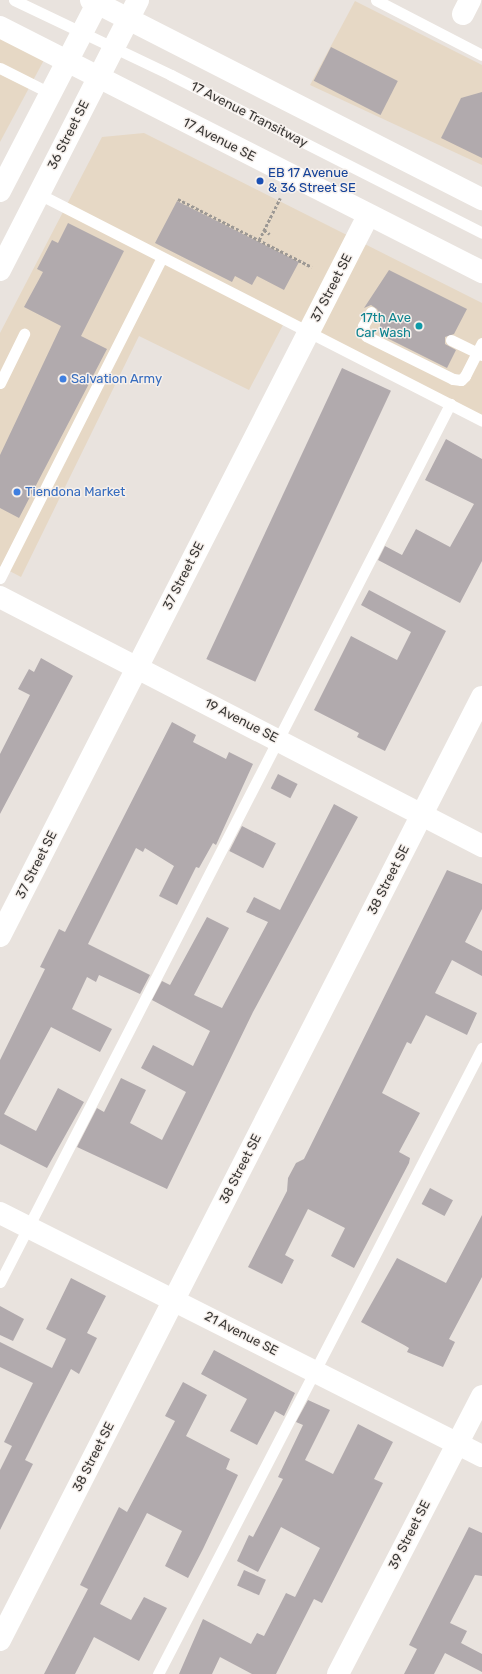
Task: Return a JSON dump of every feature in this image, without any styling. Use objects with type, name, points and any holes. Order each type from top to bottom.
[{"type":"street","name":"36 Street SE","points":[[0,270],[138,0]]},
{"type":"street","points":[[0,191],[96,1],[128,19],[482,199]]},
{"type":"street","name":"17 Avenue SE","points":[[0,27],[368,216],[482,272]]},
{"type":"street","name":"37 Street SE","points":[[0,936],[368,216]]},
{"type":"street","name":"19 Avenue SE","points":[[0,597],[482,846]]},
{"type":"street","name":"38 Street SE","points":[[0,1640],[482,697]]},
{"type":"street","name":"21 Avenue SE","points":[[0,1213],[482,1456]]},
{"type":"street","name":"39 Street SE","points":[[338,1674],[482,1396]]},
{"type":"lane","name":"17 Avenue Transitway","points":[[14,0],[114,48],[482,233]]},
{"type":"lane","points":[[376,0],[482,55]]},
{"type":"lane","points":[[0,68],[50,93]]},
{"type":"lane","points":[[39,194],[161,260],[482,421]]},
{"type":"lane","points":[[0,578],[161,260]]},
{"type":"lane","points":[[371,312],[363,326],[366,336],[453,379],[461,380],[480,351],[451,340]]},
{"type":"lane","points":[[0,383],[3,371],[24,334]]},
{"type":"lane","points":[[0,1282],[276,739],[450,404]]},
{"type":"lane","points":[[158,1674],[316,1372],[482,1048]]},
{"type":"path","points":[[178,198],[312,266]]},
{"type":"path","points":[[259,240],[280,198]]},
{"type":"path","points":[[264,230],[270,234]]},
{"type":"shaded area","points":[[355,1],[482,65],[482,165],[310,85]]},
{"type":"shaded area","points":[[0,38],[44,60],[0,142]]},
{"type":"shaded area","points":[[144,133],[482,303],[482,420],[284,323],[249,390],[139,336],[21,577],[0,566],[0,333],[102,137]]},
{"type":"building","points":[[331,47],[398,81],[381,115],[314,81]]},
{"type":"building","points":[[482,92],[482,158],[441,138],[461,98]]},
{"type":"building","points":[[177,201],[299,262],[284,290],[257,276],[252,285],[235,276],[232,282],[155,243]]},
{"type":"building","points":[[68,223],[124,251],[81,336],[107,349],[19,518],[0,508],[0,455],[61,326],[24,307],[43,272],[37,269],[52,240],[58,243]]},
{"type":"building","name":"17th Ave Car Wash","points":[[389,270],[467,309],[454,334],[445,337],[445,344],[456,350],[447,368],[379,334],[381,317],[377,309],[371,305],[364,308]]},
{"type":"building","points":[[342,368],[391,391],[255,682],[206,659]]},
{"type":"building","points":[[446,439],[482,459],[482,561],[460,603],[378,560],[385,546],[402,555],[416,529],[450,547],[474,504],[425,480]]},
{"type":"building","points":[[369,590],[446,631],[385,751],[357,737],[359,733],[314,710],[351,636],[397,660],[411,632],[361,605]]},
{"type":"building","points":[[41,658],[73,676],[0,814],[0,754],[30,695],[18,689],[29,669],[34,672]]},
{"type":"building","points":[[172,722],[196,735],[193,742],[226,759],[229,752],[253,764],[216,845],[213,843],[199,868],[196,867],[177,905],[159,896],[174,866],[145,848],[143,852],[136,848],[88,944],[150,975],[140,994],[99,975],[96,982],[87,977],[72,1009],[112,1029],[100,1052],[51,1027],[4,1114],[36,1131],[58,1088],[84,1102],[47,1168],[0,1144],[0,1060],[45,969],[40,967],[59,929],[65,932]]},
{"type":"building","points":[[278,774],[298,784],[290,798],[271,788]]},
{"type":"building","points":[[334,804],[358,817],[253,1012],[167,1189],[77,1147],[97,1108],[104,1112],[121,1078],[146,1090],[130,1123],[162,1140],[186,1092],[141,1068],[153,1045],[193,1066],[210,1031],[152,1000],[162,981],[170,985],[207,917],[229,928],[194,995],[222,1008],[268,922],[246,912],[254,897],[280,910]]},
{"type":"building","points":[[242,826],[276,843],[263,868],[229,851]]},
{"type":"building","points":[[447,870],[482,884],[482,909],[465,942],[482,951],[482,976],[452,960],[435,993],[477,1013],[467,1035],[426,1015],[411,1044],[407,1042],[382,1093],[420,1113],[399,1152],[410,1158],[409,1163],[354,1268],[331,1256],[345,1228],[308,1209],[285,1255],[294,1260],[282,1284],[248,1267],[287,1191],[288,1178],[296,1163],[304,1159]]},
{"type":"building","points":[[430,1188],[453,1200],[445,1216],[422,1204]]},
{"type":"building","points":[[482,1215],[482,1277],[449,1339],[455,1342],[443,1367],[407,1352],[409,1348],[361,1322],[397,1258],[446,1283]]},
{"type":"building","points":[[71,1278],[106,1296],[87,1333],[97,1338],[79,1374],[71,1369],[46,1418],[25,1460],[33,1464],[0,1530],[0,1470],[12,1446],[4,1442],[33,1383],[0,1367],[0,1342],[52,1368],[66,1339],[46,1329]]},
{"type":"building","points":[[0,1306],[24,1319],[13,1341],[0,1335]]},
{"type":"building","points":[[214,1350],[295,1393],[284,1416],[275,1411],[257,1445],[230,1431],[247,1399],[201,1374]]},
{"type":"building","points":[[183,1382],[207,1395],[186,1436],[230,1459],[226,1469],[238,1475],[203,1549],[188,1578],[165,1566],[182,1531],[147,1513],[100,1604],[131,1620],[144,1597],[167,1608],[139,1661],[94,1637],[75,1674],[44,1674],[88,1589],[80,1585],[119,1507],[127,1512],[175,1421],[165,1416]]},
{"type":"building","points":[[308,1400],[330,1410],[305,1460],[333,1474],[358,1424],[393,1442],[374,1479],[383,1483],[322,1603],[314,1599],[276,1674],[252,1674],[220,1657],[212,1674],[179,1674],[203,1619],[251,1644],[257,1633],[264,1636],[286,1593],[295,1597],[320,1548],[281,1527],[258,1572],[237,1561],[249,1535],[253,1537],[283,1479],[278,1477],[303,1425],[296,1422]]},
{"type":"building","points":[[469,1527],[482,1533],[482,1576],[475,1575],[450,1623],[467,1631],[461,1643],[482,1654],[482,1672],[445,1653],[434,1674],[404,1674],[417,1649],[409,1645]]},
{"type":"building","points":[[244,1570],[266,1580],[259,1595],[237,1586]]},
{"type":"place","name":"EB 17 Avenue & 36 Street SE","points":[[260,181]]},
{"type":"place","name":"17th Ave Car Wash","points":[[419,326]]},
{"type":"place","name":"Salvation Army","points":[[63,379]]},
{"type":"place","name":"Tiendona Market","points":[[17,492]]}]
